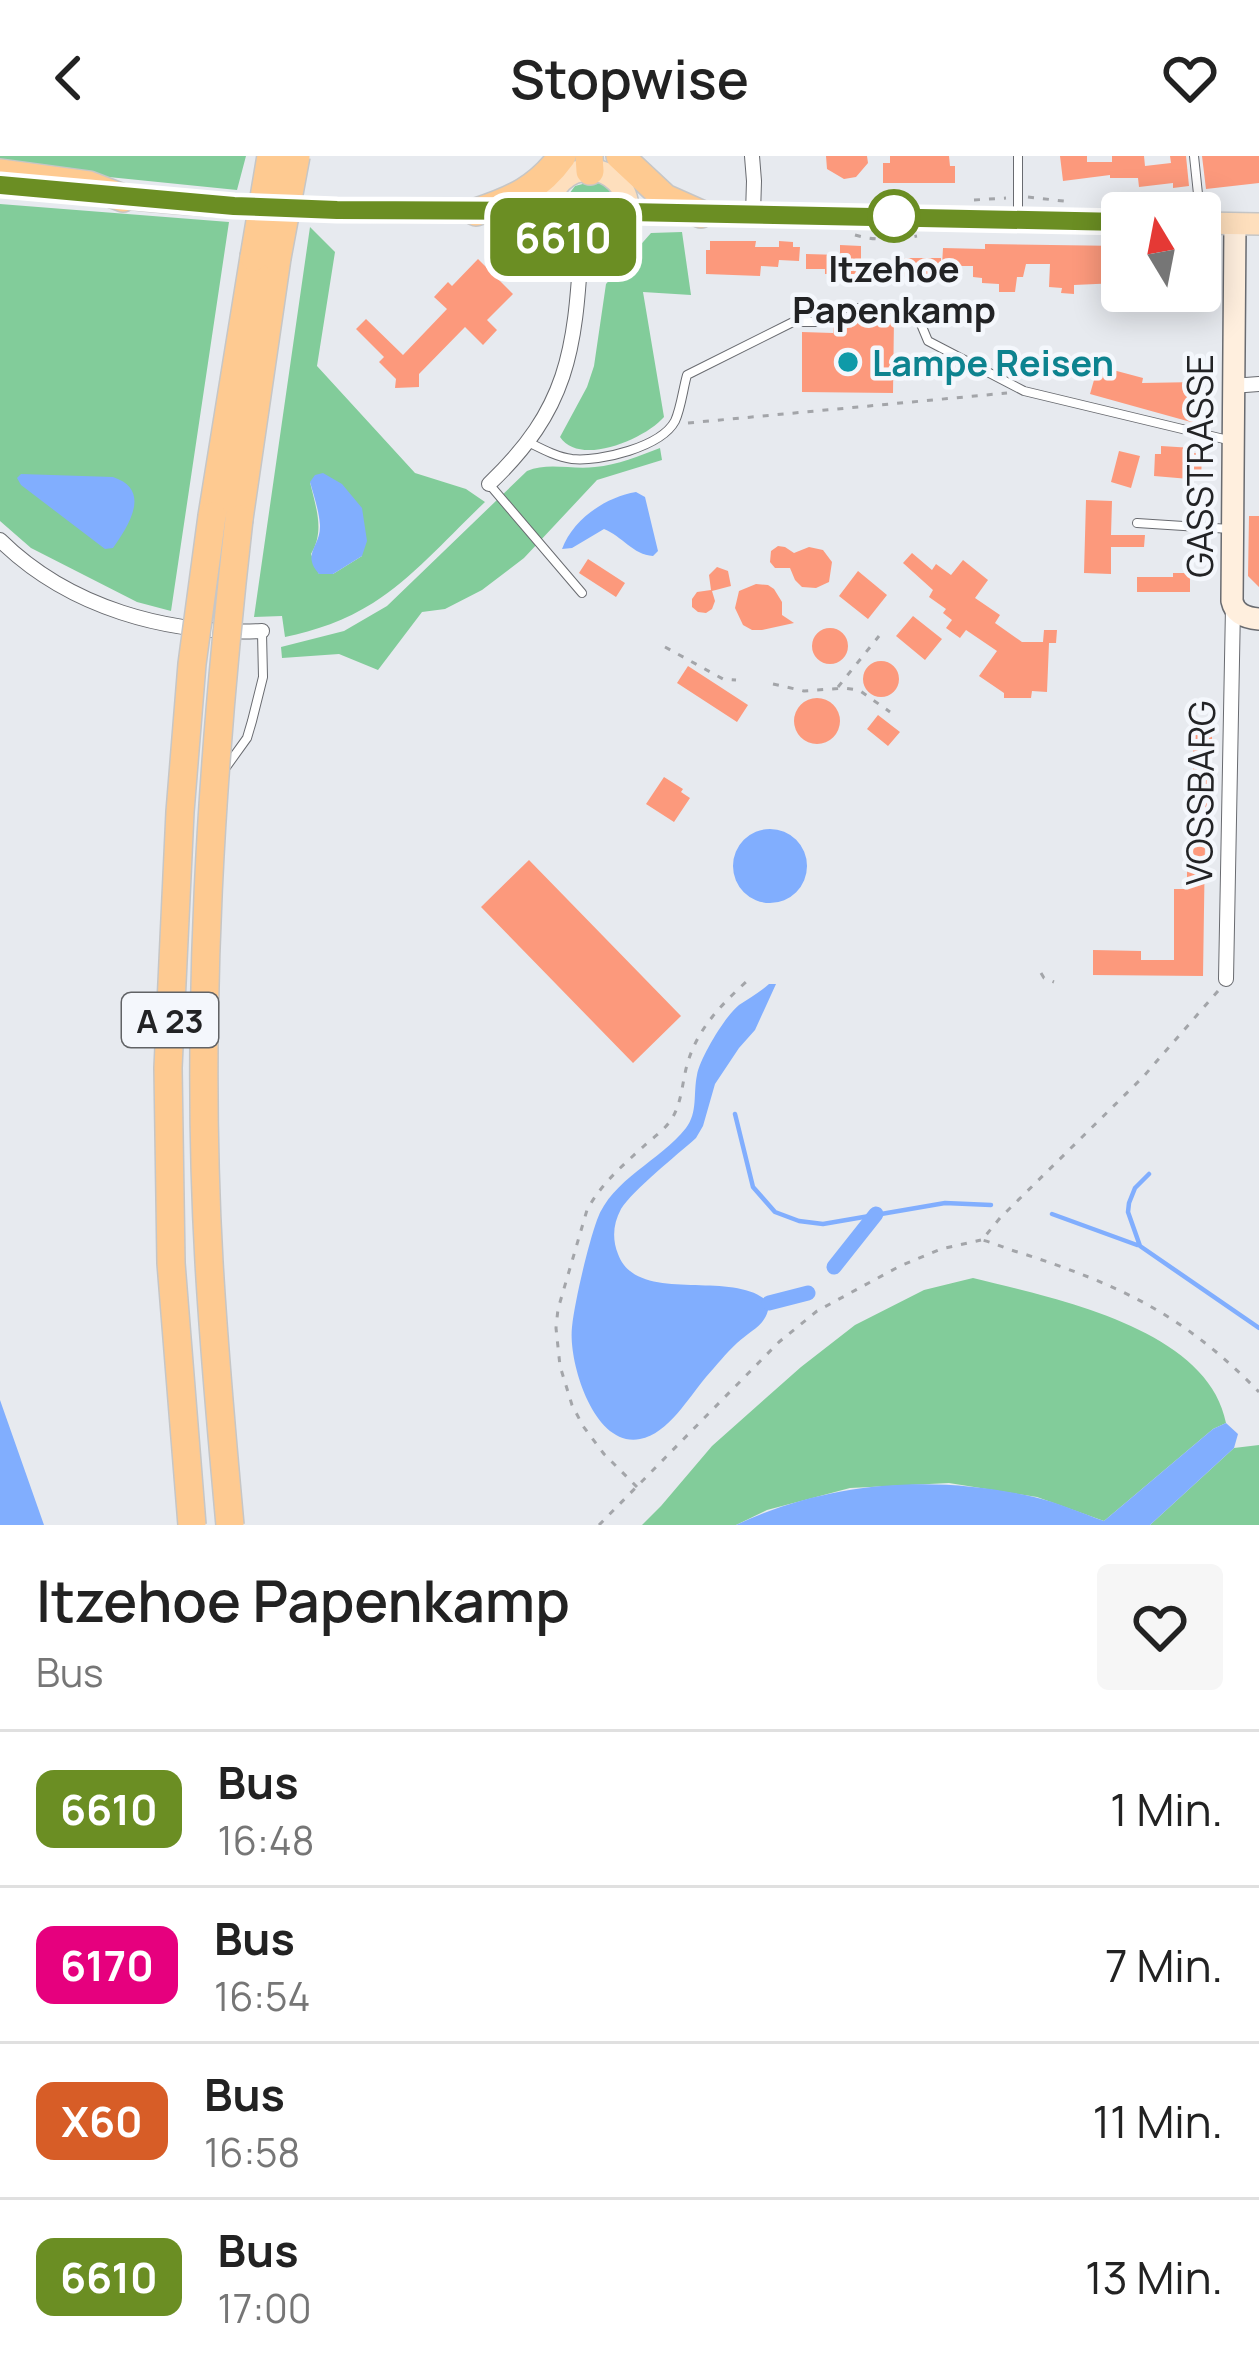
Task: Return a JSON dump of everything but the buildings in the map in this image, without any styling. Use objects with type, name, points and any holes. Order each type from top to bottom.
[{"type":"highway","name":"A 23","points":[[192,1525],[171,1263],[168,1067],[180,812],[192,664],[225,517],[266,257],[272,156]]},
{"type":"highway","name":"A 23","points":[[266,257],[296,156]]},
{"type":"highway","points":[[476,212],[530,191],[562,156]]},
{"type":"highway","points":[[620,156],[665,198],[701,214]]},
{"type":"highway","points":[[1,181],[89,185],[124,197]]},
{"type":"highway","name":"A 23","points":[[225,517],[205,1070],[209,1260],[230,1525]]},
{"type":"main road","points":[[590,163],[625,194],[627,215],[615,238],[581,248],[560,235],[550,208],[566,178],[590,163]]},
{"type":"main road","points":[[124,197],[292,208],[476,212],[550,208]]},
{"type":"main road","points":[[627,215],[1018,220],[1101,214]]},
{"type":"main road","points":[[1221,221],[1259,224]]},
{"type":"street","points":[[752,156],[753,214]]},
{"type":"street","name":"GASSTRASSE","points":[[1235,224],[1233,607],[1259,619]]},
{"type":"street","points":[[489,484],[528,442],[560,386],[573,337],[581,248]]},
{"type":"street","points":[[1232,386],[1259,384]]},
{"type":"street","points":[[0,540],[38,571],[106,608],[185,628],[262,631]]},
{"type":"street","name":"VOSSBARG","points":[[1226,980],[1233,607]]},
{"type":"lane","points":[[1018,156],[1018,220]]},
{"type":"lane","points":[[1194,156],[1198,192]]},
{"type":"lane","points":[[550,208],[627,215]]},
{"type":"lane","points":[[528,442],[566,458],[592,459],[643,446],[674,423],[687,375],[793,322],[822,322],[824,307],[916,310],[928,340],[1024,391],[1232,441]]},
{"type":"lane","points":[[489,484],[582,593]]},
{"type":"lane","points":[[1137,524],[1232,529]]},
{"type":"lane","points":[[220,1525],[199,1218],[196,1028],[204,814],[205,793],[238,752],[252,721],[263,676],[262,631]]},
{"type":"path","points":[[976,200],[1018,196],[1082,204]]},
{"type":"path","points":[[674,423],[1024,391]]},
{"type":"path","points":[[837,688],[879,636]]},
{"type":"path","points":[[664,647],[723,679],[736,680]]},
{"type":"path","points":[[773,684],[804,691],[859,690],[890,712]]},
{"type":"path","points":[[1041,973],[1054,982]]},
{"type":"path","points":[[982,1240],[1143,1077],[1226,980]]},
{"type":"path","points":[[637,1486],[592,1441],[572,1405],[558,1349],[558,1309],[594,1197],[669,1124],[704,1027],[747,981]]},
{"type":"path","points":[[599,1525],[779,1342],[817,1311],[900,1266],[982,1240],[1073,1270],[1149,1304],[1214,1349],[1259,1392]]},
{"type":"green space","points":[[0,156],[246,156],[237,190],[0,166]]},
{"type":"green space","points":[[594,181],[615,192],[623,214],[563,202],[575,186]]},
{"type":"green space","points":[[0,204],[229,222],[171,611],[137,602],[31,548],[0,521]]},
{"type":"green space","points":[[562,212],[620,223],[604,239],[586,242],[571,233]]},
{"type":"green space","points":[[310,227],[335,252],[317,366],[415,473],[466,489],[485,502],[403,581],[352,615],[285,637],[282,616],[254,617]],"holes":[[[310,482],[362,556],[333,574],[319,574],[311,554],[318,528]]]},
{"type":"green space","points":[[682,232],[691,295],[643,292],[664,417],[643,434],[612,446],[582,450],[569,446],[560,437],[594,366],[606,284],[651,233]]},
{"type":"green space","points":[[660,448],[662,460],[597,480],[524,558],[482,590],[445,609],[422,612],[378,670],[339,654],[282,658],[281,647],[344,631],[387,606],[527,471],[604,466]]},
{"type":"green space","points":[[973,1278],[1083,1308],[1159,1341],[1190,1363],[1213,1390],[1226,1423],[1104,1521],[1037,1497],[949,1483],[850,1488],[767,1510],[736,1525],[642,1525],[712,1446],[855,1325],[924,1290]]},
{"type":"green space","points":[[1259,1445],[1259,1525],[1150,1525],[1234,1448]]},
{"type":"water","points":[[323,473],[342,484],[362,508],[367,541],[362,556],[333,574],[319,574],[312,561],[320,525],[310,482]]},
{"type":"water","points":[[21,474],[113,477],[132,490],[134,509],[113,548],[105,549],[21,485],[17,478]]},
{"type":"water","points":[[636,492],[645,497],[658,551],[653,556],[604,529],[562,549],[592,511]]},
{"type":"water","points":[[770,829],[796,840],[807,866],[796,892],[770,903],[744,892],[733,866],[744,840]]},
{"type":"water","points":[[769,984],[776,984],[755,1030],[715,1084],[696,1138],[627,1201],[616,1220],[614,1237],[629,1270],[645,1279],[754,1293],[769,1303],[768,1310],[660,1430],[640,1439],[624,1438],[597,1417],[574,1361],[574,1316],[593,1231],[614,1193],[686,1128],[694,1109],[699,1068],[714,1038],[733,1010]]},
{"type":"water","points":[[0,1400],[44,1525],[0,1525]]},
{"type":"water","points":[[1226,1423],[1238,1434],[1234,1448],[1150,1525],[736,1525],[808,1499],[920,1484],[1034,1497],[1104,1521]]},
{"type":"waterway","points":[[735,1114],[753,1187],[775,1212],[799,1221],[823,1224],[945,1203],[991,1205]]},
{"type":"waterway","points":[[1149,1174],[1129,1203],[1140,1246],[1259,1328]]},
{"type":"waterway","points":[[834,1267],[876,1214]]},
{"type":"waterway","points":[[1052,1214],[1137,1245]]},
{"type":"waterway","points":[[769,1303],[808,1293]]},
{"type":"bus line","name":"6610","points":[[0,185],[234,206],[550,211],[555,228],[581,248],[605,245],[615,238],[628,212],[1101,221]]},
{"type":"place","name":"Itzehoe Papenkamp","points":[[894,216]]},
{"type":"place","name":"Lampe Reisen","points":[[848,362]]}]
